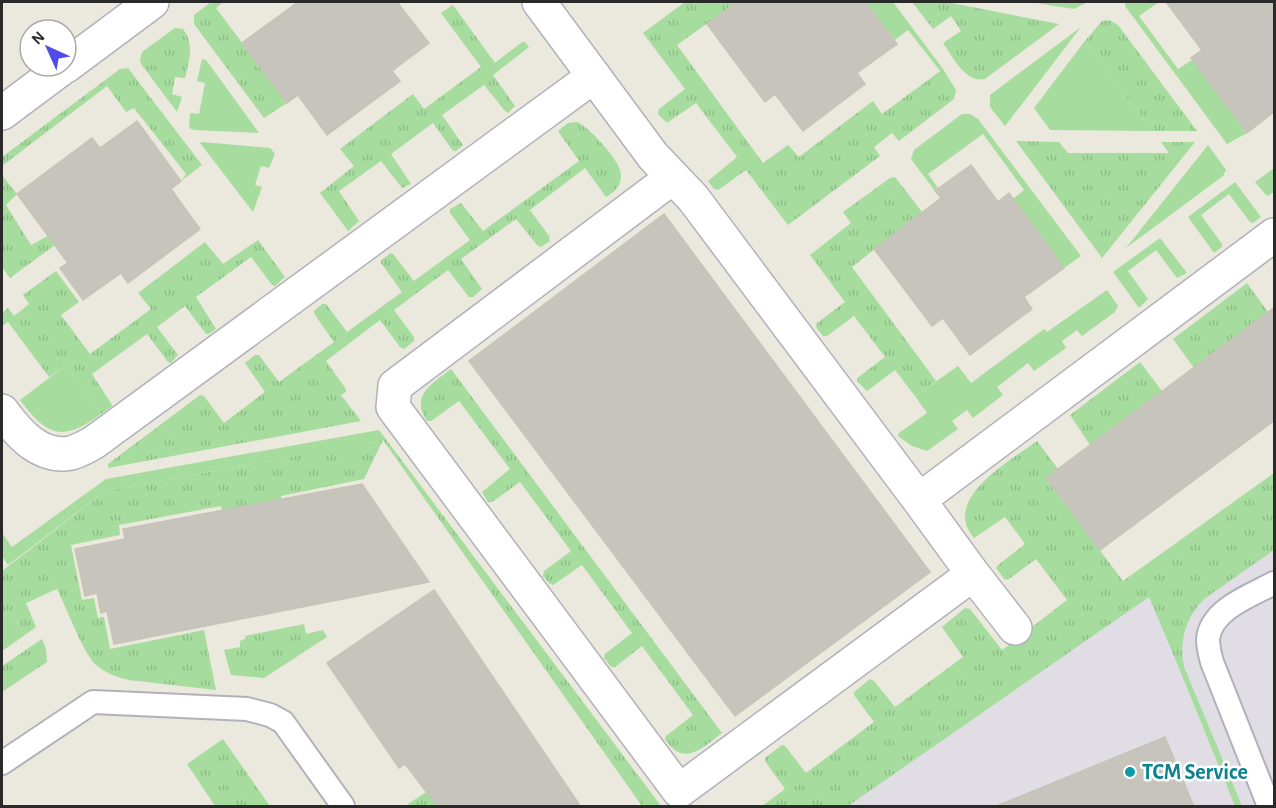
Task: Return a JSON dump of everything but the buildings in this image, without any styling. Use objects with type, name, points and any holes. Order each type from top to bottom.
[{"type":"street","points":[[78,57],[152,2]]},
{"type":"street","points":[[539,2],[653,156],[693,198],[1014,628]]},
{"type":"street","points":[[2,411],[15,429],[35,446],[51,452],[72,453],[93,443],[594,76]]},
{"type":"street","points":[[2,113],[50,78]]},
{"type":"street","points":[[673,177],[395,386],[393,407],[679,791],[973,574]]},
{"type":"street","points":[[919,500],[1275,235]]},
{"type":"lane","points":[[1269,807],[1212,662],[1208,648],[1208,636],[1226,609],[1275,583]]},
{"type":"lane","points":[[2,763],[93,702],[247,709],[270,715],[283,722],[344,807]]},
{"type":"shaded area","points":[[1274,509],[1274,806],[848,806],[1149,597]]},
{"type":"green space","points":[[211,2],[223,2],[216,8],[287,103],[264,118],[194,24],[194,15]]},
{"type":"green space","points":[[685,2],[737,2],[677,45],[763,163],[788,145],[799,157],[873,101],[882,114],[943,69],[956,90],[954,99],[899,141],[892,133],[874,147],[880,156],[788,225],[746,170],[718,190],[714,189],[708,181],[737,157],[696,103],[667,123],[658,114],[659,109],[685,89],[643,33]]},
{"type":"green space","points":[[865,2],[893,2],[943,69],[941,72],[908,30],[895,40]]},
{"type":"green space","points":[[912,2],[946,2],[1059,24],[985,79],[978,79],[971,77],[960,68],[943,43],[961,31],[951,16],[933,29]]},
{"type":"green space","points":[[1030,2],[1088,2],[1074,9]]},
{"type":"green space","points":[[1125,2],[1159,2],[1139,16],[1178,69],[1192,60],[1247,133],[1227,144],[1125,6]]},
{"type":"green space","points":[[453,5],[495,63],[522,42],[529,47],[493,75],[515,106],[508,113],[505,111],[484,85],[442,115],[463,145],[456,151],[453,151],[433,123],[391,154],[411,184],[402,188],[381,161],[339,191],[359,221],[348,231],[320,193],[354,166],[340,149],[413,94],[424,109],[481,67],[441,13]]},
{"type":"green space","points":[[1109,20],[1118,25],[1197,131],[1152,131],[1085,41],[1102,21]]},
{"type":"green space","points":[[1081,27],[1005,126],[990,107],[990,95]]},
{"type":"green space","points":[[175,28],[183,29],[190,47],[185,78],[175,77],[172,94],[182,97],[177,112],[141,64],[140,59],[142,52]]},
{"type":"green space","points":[[1085,41],[1152,131],[1050,130],[1034,108]]},
{"type":"green space","points":[[202,59],[206,60],[259,133],[189,128],[190,113],[199,114],[205,83],[197,81]]},
{"type":"green space","points":[[128,68],[202,165],[181,181],[186,174],[134,108],[126,112],[107,86],[2,166],[2,157],[120,69]]},
{"type":"green space","points":[[962,114],[970,114],[978,119],[1081,256],[1064,268],[1013,199],[1024,190],[983,134],[928,174],[938,188],[935,191],[911,159],[914,150]]},
{"type":"green space","points":[[577,122],[595,136],[618,165],[621,179],[616,189],[606,197],[585,168],[530,210],[549,236],[550,241],[541,247],[537,245],[516,219],[461,259],[482,289],[473,297],[469,297],[448,270],[394,310],[414,337],[414,341],[404,349],[400,347],[380,320],[326,361],[346,389],[346,392],[341,395],[361,421],[108,468],[108,464],[200,395],[204,396],[224,423],[265,392],[245,363],[255,355],[259,355],[279,382],[334,342],[315,315],[314,311],[322,304],[326,304],[347,332],[402,292],[381,260],[393,254],[414,281],[470,240],[450,213],[450,209],[461,203],[483,231],[579,161],[558,131],[568,123]]},
{"type":"green space","points":[[1016,141],[1059,142],[1068,153],[1169,153],[1161,142],[1195,142],[1102,258]]},
{"type":"green space","points":[[200,143],[270,148],[275,154],[269,168],[261,166],[255,185],[262,187],[253,212]]},
{"type":"green space","points":[[1208,145],[1226,170],[1223,176],[1126,248]]},
{"type":"green space","points":[[1274,168],[1274,192],[1267,196],[1255,182]]},
{"type":"green space","points":[[2,175],[17,194],[6,205],[31,245],[48,236],[55,245],[10,278],[2,267]]},
{"type":"green space","points":[[895,177],[922,212],[852,267],[936,381],[915,396],[895,370],[867,391],[857,381],[857,378],[885,357],[854,316],[827,336],[823,336],[816,327],[817,323],[845,302],[810,255],[851,223],[843,212],[890,178]]},
{"type":"green space","points":[[1235,182],[1261,217],[1253,223],[1250,222],[1229,194],[1201,215],[1222,244],[1222,247],[1214,253],[1188,217]]},
{"type":"green space","points":[[1160,238],[1187,273],[1177,278],[1156,250],[1128,271],[1148,299],[1139,308],[1113,272]]},
{"type":"green space","points":[[258,240],[285,277],[275,286],[272,285],[251,257],[196,297],[216,329],[206,334],[185,306],[157,327],[178,355],[171,363],[147,334],[92,374],[112,405],[101,414],[66,365],[49,377],[8,322],[2,326],[2,313],[8,308],[14,316],[29,304],[23,295],[56,271],[79,302],[61,315],[90,354],[151,309],[138,293],[205,242],[223,264]]},
{"type":"green space","points":[[1247,283],[1268,312],[1194,368],[1173,339]]},
{"type":"green space","points":[[1107,290],[1118,306],[1115,312],[1082,336],[1077,330],[1062,341],[1066,348],[1034,371],[1028,363],[997,387],[1003,395],[973,418],[967,410],[952,421],[958,429],[927,451],[912,446],[898,436],[927,413],[915,396],[958,366],[971,383],[1044,329],[1047,332]]},
{"type":"green space","points":[[1140,362],[1162,391],[1090,445],[1070,415]]},
{"type":"green space","points":[[66,365],[101,414],[88,423],[66,432],[48,428],[39,422],[20,400]]},
{"type":"green space","points":[[451,369],[722,733],[700,749],[686,754],[679,752],[672,748],[665,739],[693,715],[642,646],[615,667],[611,667],[604,658],[605,654],[632,633],[582,565],[553,585],[543,576],[544,571],[571,551],[520,482],[492,502],[488,502],[482,492],[510,469],[459,401],[431,421],[427,421],[422,412],[422,397],[431,385]]},
{"type":"green space","points":[[379,430],[661,806],[642,806],[383,440],[364,479],[281,496],[283,511],[225,522],[221,506],[119,525],[120,535],[71,545],[82,600],[94,598],[98,618],[104,617],[110,649],[204,630],[216,690],[129,680],[102,670],[85,650],[57,589],[26,603],[36,627],[25,635],[10,611],[2,616],[2,571],[105,491],[382,440]]},
{"type":"green space","points":[[379,430],[383,440],[105,491],[8,565],[2,556],[2,533],[12,547],[106,479]]},
{"type":"green space","points":[[1037,441],[1058,469],[1046,479],[1123,581],[1274,473],[1274,550],[1197,606],[1188,622],[1183,640],[1184,667],[1179,668],[1149,597],[848,806],[762,806],[785,789],[765,761],[765,758],[782,745],[806,773],[874,722],[854,695],[854,692],[870,679],[895,707],[963,657],[942,627],[965,608],[970,609],[1002,650],[1067,600],[1036,559],[1005,580],[996,568],[1025,544],[1005,517],[974,538],[966,523],[966,509],[972,495],[983,482]]},
{"type":"green space","points":[[10,611],[25,635],[2,651],[2,616]]},
{"type":"green space","points":[[304,624],[306,634],[323,630],[327,637],[264,678],[231,675],[224,650],[240,647],[240,641],[245,639],[245,636]]},
{"type":"green space","points":[[42,639],[47,662],[2,692],[2,666]]},
{"type":"green space","points":[[1184,667],[1242,806],[1235,806],[1179,668]]},
{"type":"green space","points":[[223,739],[270,806],[215,806],[187,764]]},
{"type":"green space","points":[[431,789],[443,806],[409,806],[408,804]]},
{"type":"place","name":"TCM Service","points":[[1130,772]]}]
